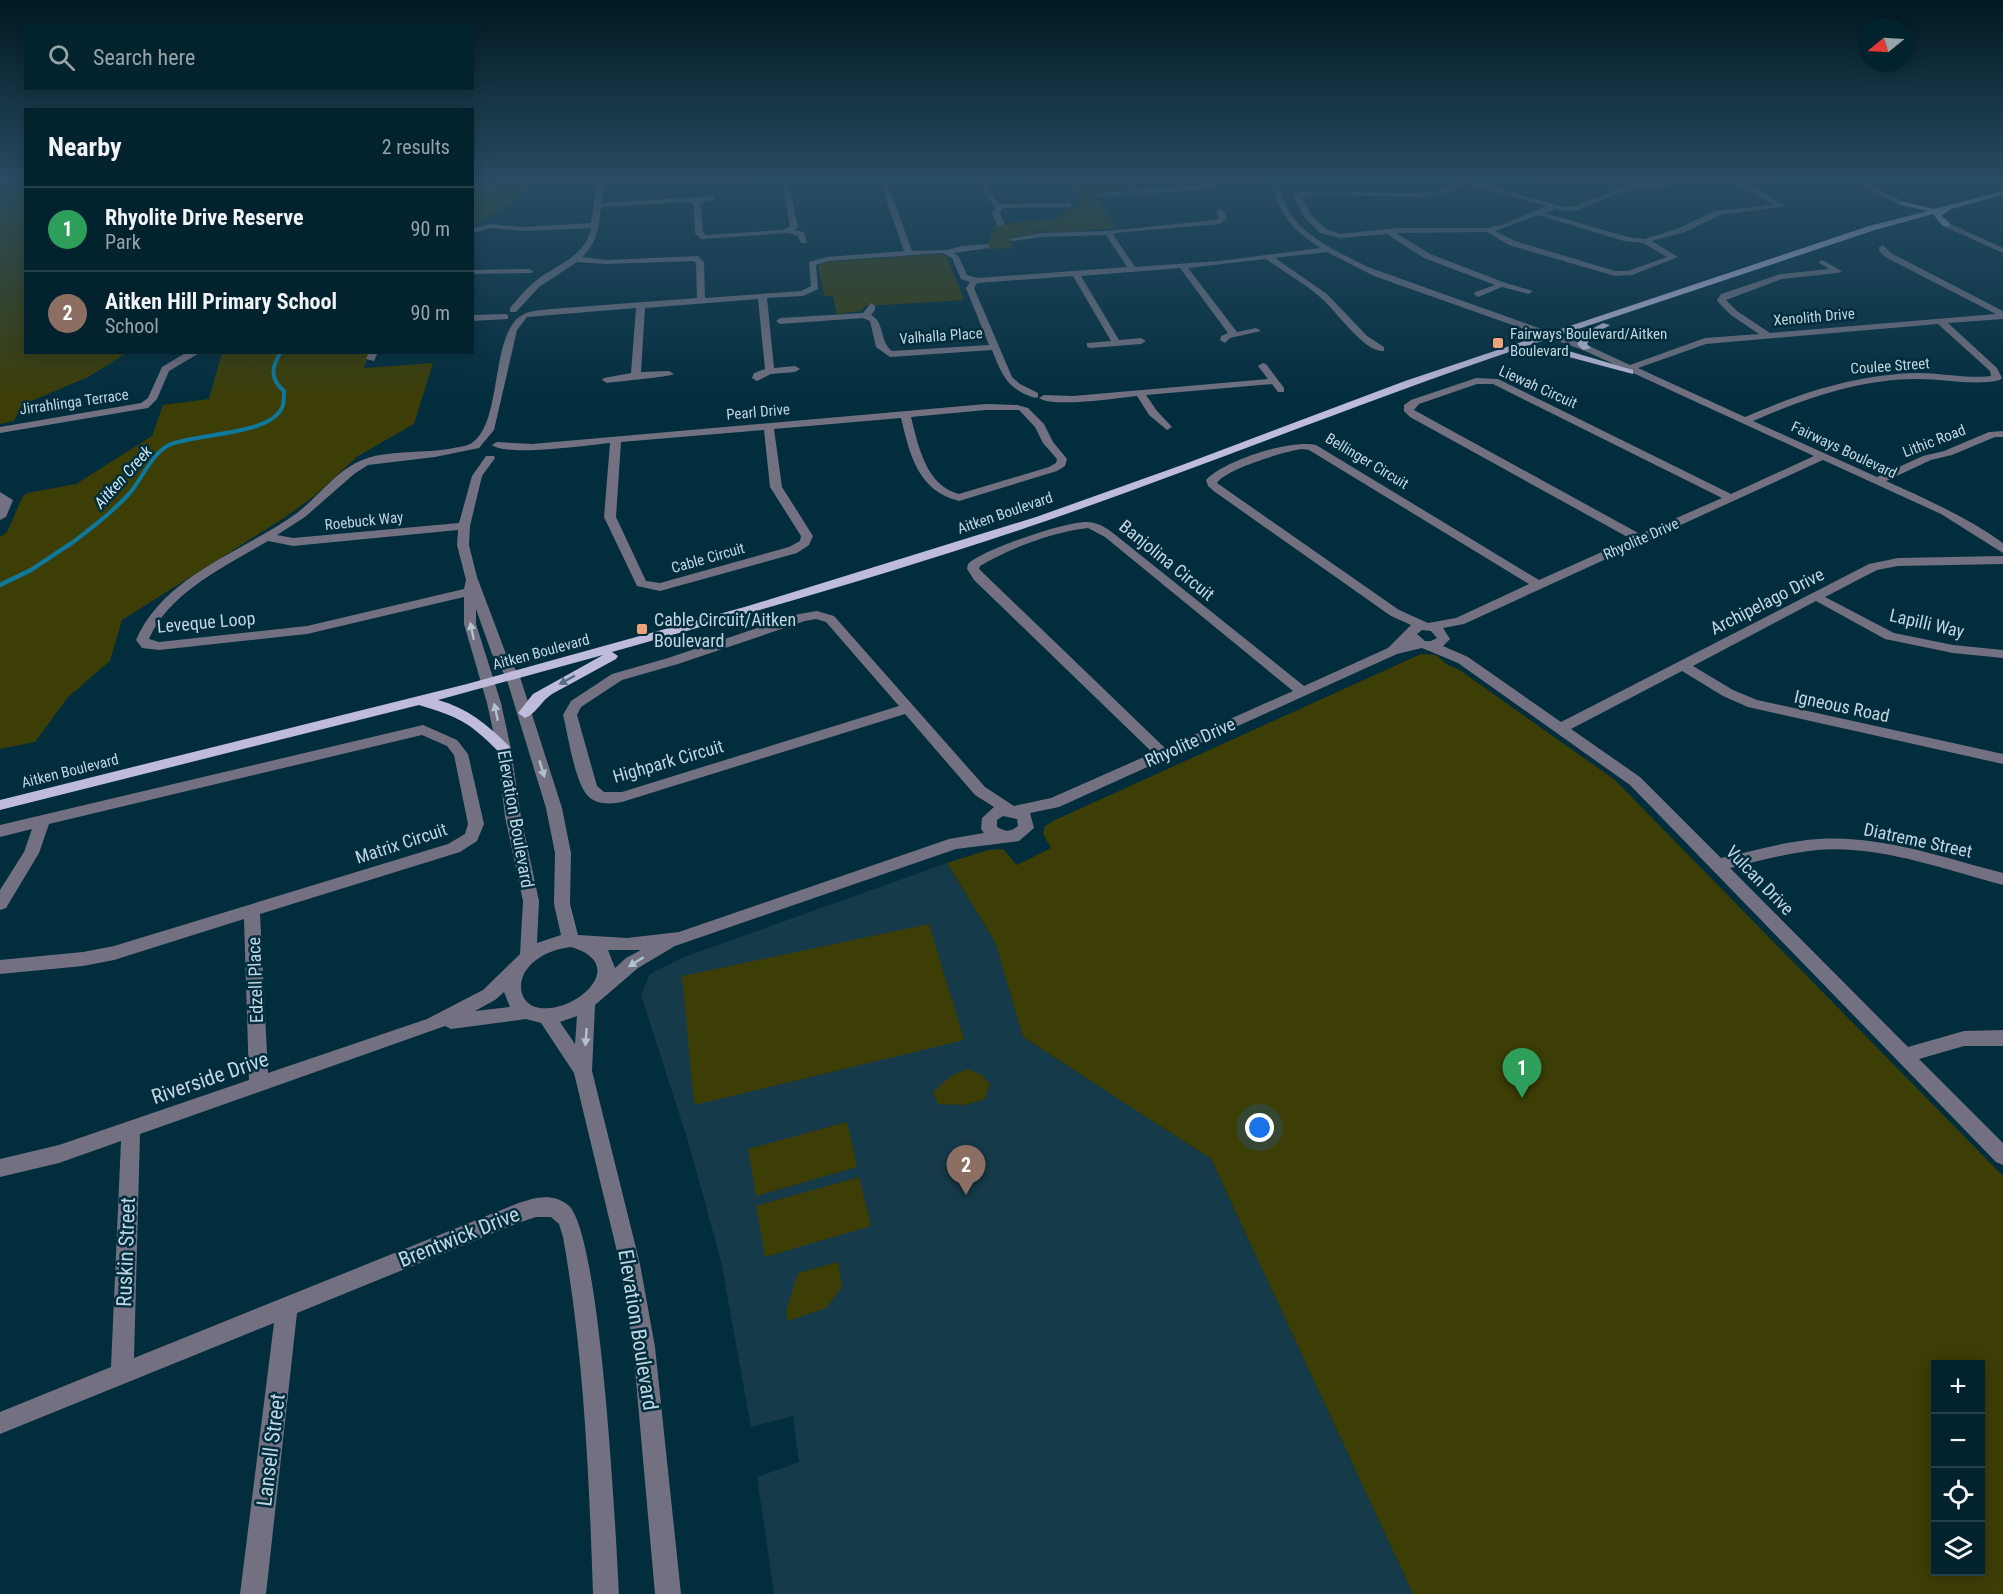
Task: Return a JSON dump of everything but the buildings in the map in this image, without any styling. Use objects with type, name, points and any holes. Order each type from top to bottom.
[{"type":"main road","name":"Aitken Boulevard","points":[[0,805],[513,677],[752,609],[1030,522],[1498,353],[1795,253]]},
{"type":"main road","points":[[1586,348],[1582,341],[1592,331],[1642,310],[1660,298]]},
{"type":"main road","points":[[1498,353],[1547,349],[1631,370]]},
{"type":"main road","points":[[525,713],[538,697],[547,691],[637,642]]},
{"type":"main road","points":[[417,701],[437,704],[463,713],[478,723],[504,749]]},
{"type":"street","points":[[509,315],[536,285],[581,253]]},
{"type":"street","points":[[807,256],[818,261],[905,253]]},
{"type":"street","points":[[951,253],[956,258],[964,277],[975,281],[1182,266],[1292,253]]},
{"type":"street","points":[[1123,253],[1133,270]]},
{"type":"street","name":"Fairways Boulevard","points":[[1337,253],[1368,269],[1548,336],[1668,386],[1962,521],[2003,549]]},
{"type":"street","points":[[1423,253],[1500,284],[1529,291]]},
{"type":"street","points":[[1547,253],[1615,274],[1629,273],[1674,257],[1667,253]]},
{"type":"street","points":[[1886,253],[2003,315]]},
{"type":"street","points":[[1268,257],[1324,296],[1377,351],[1395,346]]},
{"type":"street","points":[[575,259],[606,262],[695,258],[700,262],[701,301]]},
{"type":"street","points":[[476,317],[799,293],[812,290],[815,285],[811,266],[818,261]]},
{"type":"street","points":[[1770,336],[1734,313],[1721,300],[1725,296],[1781,277],[1838,272],[1822,262]]},
{"type":"street","points":[[1182,266],[1233,333]]},
{"type":"street","points":[[474,272],[529,271]]},
{"type":"street","points":[[1076,274],[1116,342]]},
{"type":"street","points":[[905,414],[920,465],[944,493],[956,498],[978,494],[1060,466],[1062,459],[1048,443],[1040,426],[1018,400],[970,288],[975,281]]},
{"type":"street","points":[[1478,294],[1498,287],[1500,284]]},
{"type":"street","points":[[762,296],[770,371]]},
{"type":"street","points":[[524,298],[527,313]]},
{"type":"street","points":[[636,375],[641,305]]},
{"type":"street","points":[[780,321],[865,315],[871,306]]},
{"type":"street","points":[[477,476],[473,454],[489,429],[513,330],[527,313]]},
{"type":"street","points":[[509,315],[513,330]]},
{"type":"street","name":"Valhalla Place","points":[[865,315],[874,320],[882,350],[890,354],[994,347]]},
{"type":"street","name":"Xenolith Drive","points":[[1631,370],[1705,341],[2003,315]]},
{"type":"street","name":"Coulee Street","points":[[1744,421],[1787,403],[1846,383],[1918,376],[1983,381],[1997,378],[1994,370],[1939,321]]},
{"type":"street","points":[[1225,340],[1226,336],[1233,333],[1256,331]]},
{"type":"street","name":"Fairways Boulevard","points":[[1548,336],[1586,348],[1631,370]]},
{"type":"street","points":[[1090,345],[1141,340]]},
{"type":"street","name":"Jirrahlinga Terrace","points":[[0,430],[144,406],[153,399],[163,372],[182,358],[192,354]]},
{"type":"street","name":"Valhalla Place","points":[[882,362],[890,354]]},
{"type":"street","points":[[1263,366],[1281,390]]},
{"type":"street","points":[[757,378],[759,374],[770,371],[795,369]]},
{"type":"street","points":[[607,380],[636,375],[669,374]]},
{"type":"street","points":[[1018,400],[1042,402],[1274,381]]},
{"type":"street","name":"Liewah Circuit","points":[[1640,539],[1414,415],[1408,411],[1408,407],[1415,402],[1476,381],[1496,381],[1731,498]]},
{"type":"street","points":[[1140,393],[1162,429],[1178,424]]},
{"type":"street","points":[[1018,400],[1042,402]]},
{"type":"street","name":"Pearl Drive","points":[[473,454],[492,457],[532,447],[986,407],[1018,400]]},
{"type":"street","points":[[1040,426],[1042,402]]},
{"type":"street","name":"Cable Circuit","points":[[616,439],[610,517],[638,578],[644,585],[660,587],[793,550],[805,543],[807,536],[776,487],[769,426]]},
{"type":"street","points":[[472,586],[463,545],[464,526],[477,476],[500,450],[489,429]]},
{"type":"street","name":"Lithic Road","points":[[1876,481],[1927,458],[1948,453],[1993,434],[2003,434]]},
{"type":"street","name":"Pearl Drive","points":[[473,454],[496,444],[532,447]]},
{"type":"street","name":"Bellinger Circuit","points":[[1395,613],[1415,640],[1436,642],[1440,631],[1395,613],[1219,490],[1211,480],[1219,474],[1287,447],[1301,445],[1312,447],[1539,585]]},
{"type":"street","name":"Leveque Loop","points":[[472,586],[307,630],[159,646],[143,643],[144,632],[169,602],[206,574],[313,506],[358,466],[377,460],[473,454]]},
{"type":"street","name":"Rhyolite Drive","points":[[1393,651],[1415,627],[1459,621],[1822,456]]},
{"type":"street","points":[[0,495],[7,500],[0,517]]},
{"type":"street","name":"Banjolina Circuit","points":[[1163,754],[978,577],[973,569],[974,564],[993,555],[1068,529],[1084,525],[1094,526],[1303,692]]},
{"type":"street","name":"Roebuck Way","points":[[267,537],[293,542],[464,526]]},
{"type":"street","name":"Archipelago Drive","points":[[1561,728],[1873,567],[1885,564],[2003,560]]},
{"type":"street","name":"Elevation Boulevard","points":[[472,586],[499,654],[513,677],[525,713],[559,830],[563,853],[562,904],[578,941]]},
{"type":"street","name":"Elevation Boulevard","points":[[472,586],[470,624],[488,683],[504,749],[513,817],[531,901],[523,962]]},
{"type":"street","name":"Lapilli Way","points":[[1815,596],[1890,636],[1953,649],[2003,654]]},
{"type":"street","name":"Highpark Circuit","points":[[909,708],[622,797],[604,798],[592,792],[588,784],[570,715],[576,704],[617,677],[673,661],[803,617],[817,615],[830,619],[909,708],[980,791],[1012,810]]},
{"type":"street","name":"Rhyolite Drive","points":[[1012,810],[1054,803],[1393,651],[1436,642],[1459,621]]},
{"type":"street","name":"Vulcan Drive","points":[[1436,642],[1635,781],[2003,1156]]},
{"type":"street","name":"Igneous Road","points":[[1682,665],[1728,693],[1753,704],[2003,759]]},
{"type":"street","name":"Matrix Circuit","points":[[0,831],[414,731],[431,732],[457,747],[461,754],[476,817],[475,830],[465,843],[98,957],[0,967]]},
{"type":"street","name":"Highpark Circuit","points":[[980,791],[990,818]]},
{"type":"street","name":"Rhyolite Drive","points":[[1026,828],[1054,803]]},
{"type":"street","points":[[679,939],[627,945],[578,941],[556,942],[523,962],[511,981],[511,993],[516,1004],[525,1012],[547,1017],[574,1011],[632,963],[679,939],[955,843],[1020,835],[1026,828],[1024,816],[1012,810],[999,811],[955,843]]},
{"type":"street","points":[[990,818],[989,829],[1001,837]]},
{"type":"street","points":[[0,904],[31,853],[43,821]]},
{"type":"street","name":"Diatreme Street","points":[[1718,865],[1793,848],[1830,844],[1879,848],[2003,879]]},
{"type":"street","name":"Edzell Place","points":[[252,910],[259,1085]]},
{"type":"street","points":[[578,941],[596,948],[604,957],[607,968],[605,981],[592,998]]},
{"type":"street","name":"Riverside Drive","points":[[0,1168],[59,1155],[433,1024],[489,995],[523,962]]},
{"type":"street","name":"Elevation Boulevard","points":[[583,1071],[592,998]]},
{"type":"street","name":"Riverside Drive","points":[[433,1024],[525,1012]]},
{"type":"street","name":"Elevation Boulevard","points":[[547,1017],[583,1071],[630,1264],[642,1337],[668,1594]]},
{"type":"street","points":[[1904,1056],[1955,1039],[1984,1036],[2003,1038]]},
{"type":"street","name":"Ruskin Street","points":[[122,1374],[131,1129]]},
{"type":"street","name":"Brentwick Drive","points":[[0,1423],[535,1207],[548,1206],[558,1210],[566,1218],[572,1233],[592,1372],[606,1594]]},
{"type":"street","name":"Lansell Street","points":[[252,1594],[287,1306]]},
{"type":"shaded area","points":[[0,253],[24,253],[24,354],[125,354],[88,377],[22,405],[14,421],[0,424]]},
{"type":"shaded area","points":[[939,254],[947,257],[964,300],[865,306],[862,311],[837,314],[833,296],[824,296],[818,265],[825,262]]},
{"type":"shaded area","points":[[222,354],[369,354],[364,368],[433,363],[414,424],[358,456],[313,497],[284,518],[122,620],[110,661],[68,697],[35,742],[0,749],[0,537],[7,532],[23,496],[27,493],[76,484],[152,436],[163,405],[209,399]]},
{"type":"shaded area","points":[[1421,654],[1436,655],[1448,665],[1458,669],[1615,780],[2003,1176],[2003,1594],[1413,1594],[1211,1159],[1023,1037],[995,942],[947,863],[988,850],[1003,849],[1017,865],[1051,848],[1043,834],[1045,826]]},
{"type":"shaded area","points":[[947,863],[995,942],[1023,1037],[1211,1159],[1413,1594],[774,1594],[757,1477],[799,1462],[793,1416],[751,1427],[721,1261],[688,1141],[641,995],[650,974],[684,957]]},
{"type":"shaded area","points":[[929,924],[964,1040],[694,1105],[682,976]]},
{"type":"shaded area","points":[[967,1069],[982,1075],[990,1084],[985,1099],[965,1105],[938,1104],[933,1092],[951,1076]]},
{"type":"shaded area","points":[[847,1122],[857,1167],[756,1196],[748,1149]]},
{"type":"shaded area","points":[[859,1177],[871,1226],[765,1257],[756,1206]]},
{"type":"shaded area","points":[[838,1262],[842,1287],[826,1308],[788,1321],[786,1311],[798,1273]]},
{"type":"waterway","name":"Aitken Creek","points":[[68,546],[121,502],[162,449],[181,441],[250,428],[265,423],[277,415],[284,400],[284,391],[274,377],[275,363],[280,354]]},
{"type":"waterway","name":"Aitken Creek","points":[[0,585],[31,570],[70,544]]},
{"type":"place","name":"Fairways Boulevard/Aitken Boulevard","points":[[1498,343]]},
{"type":"place","name":"Cable Circuit/Aitken Boulevard","points":[[642,629]]},
{"type":"place","name":"Rhyolite Drive Reserve","points":[[1522,1098]]},
{"type":"place","name":"Aitken Hill Primary School","points":[[966,1195]]}]
